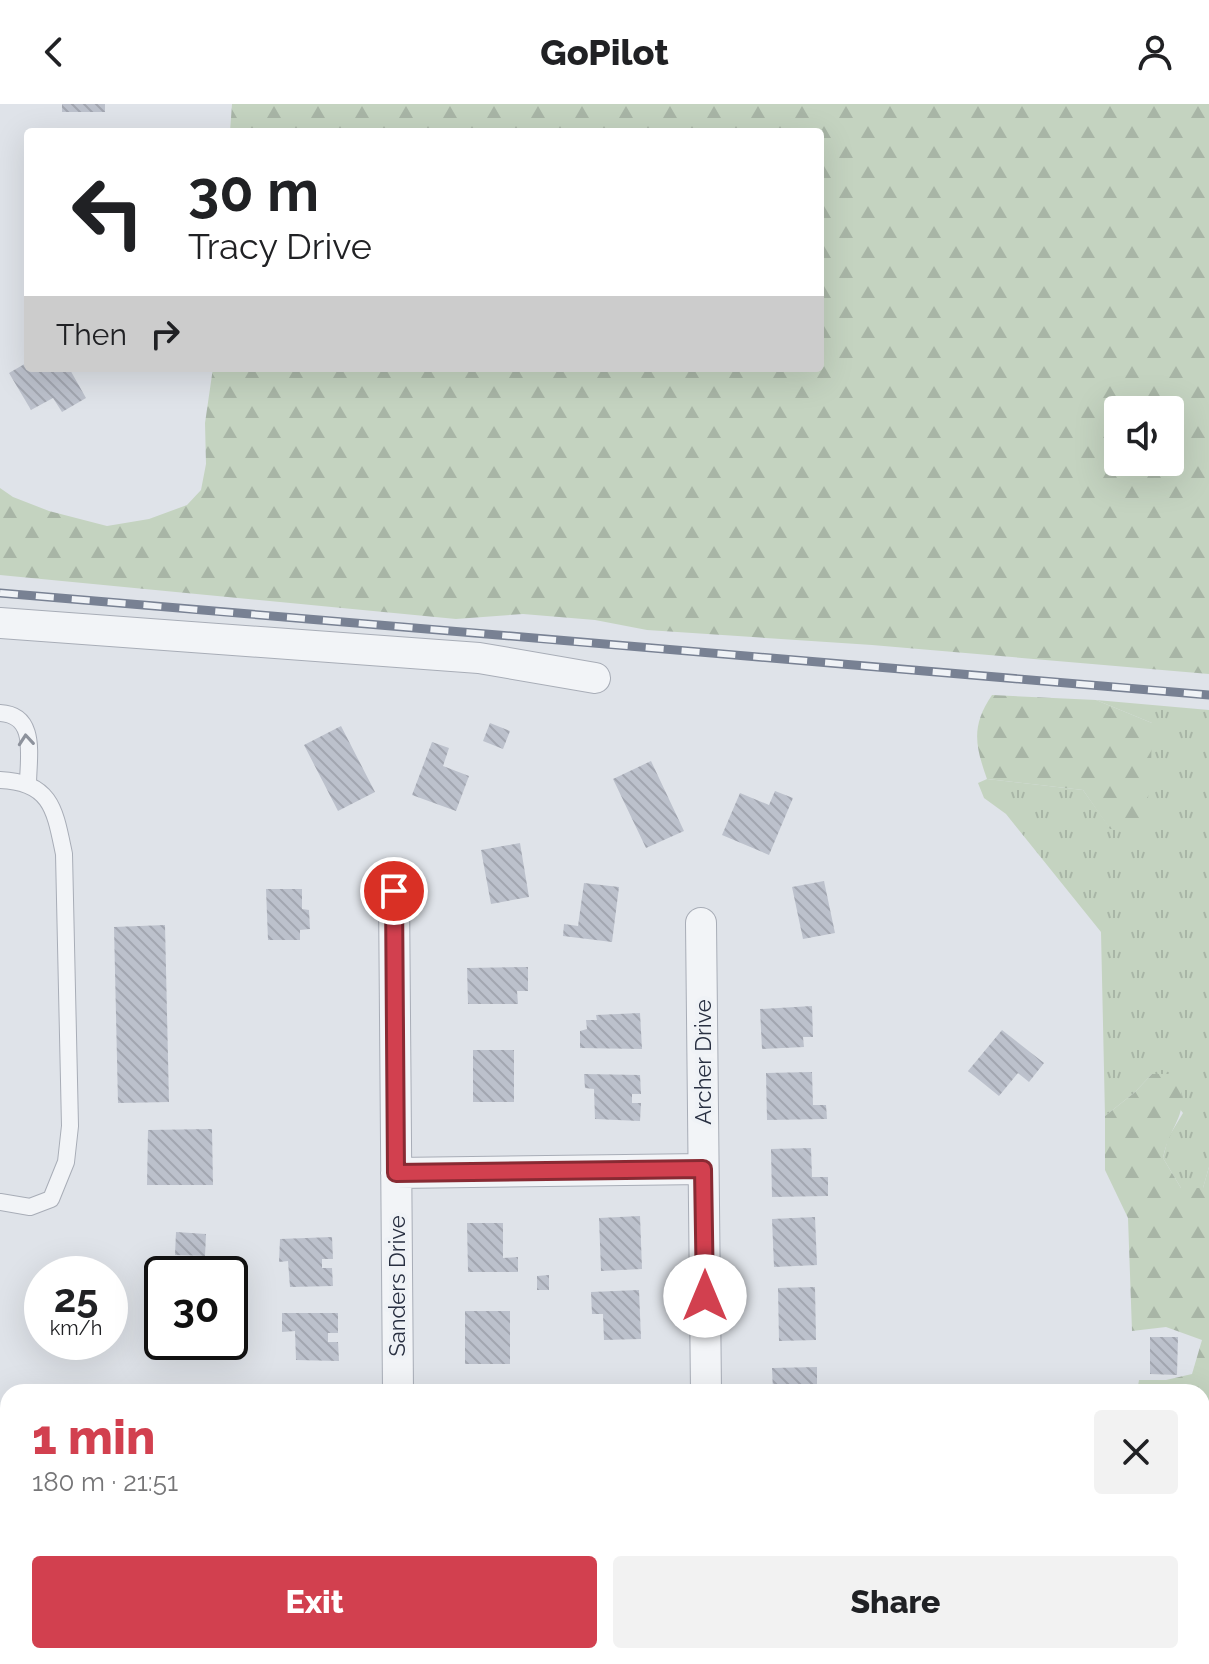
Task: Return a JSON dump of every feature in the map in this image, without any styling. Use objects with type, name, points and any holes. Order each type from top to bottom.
[{"type":"street","points":[[0,623],[479,658],[595,678]]},
{"type":"street","name":"Sanders Drive","points":[[394,891],[398,1384]]},
{"type":"street","name":"Archer Drive","points":[[701,923],[706,1384]]},
{"type":"street","points":[[396,1173],[703,1169]]},
{"type":"lane","points":[[0,713],[13,714],[22,720],[28,731],[28,785]]},
{"type":"lane","points":[[0,780],[39,789],[55,814],[64,854],[70,1126],[66,1162],[51,1199],[30,1207],[0,1202]]},
{"type":"green space","points":[[232,104],[1209,104],[1209,674],[872,645],[647,630],[595,620],[523,614],[456,619],[0,575],[0,488],[13,497],[49,511],[107,526],[149,519],[187,505],[201,490],[206,464],[205,423],[212,372],[824,372],[824,128],[230,128]]},
{"type":"green space","points":[[992,695],[1096,700],[1152,723],[1145,826],[1110,829],[1083,790],[987,779],[977,736],[981,716]]},
{"type":"green space","points":[[1096,700],[1209,710],[1209,1167],[1203,1188],[1181,1188],[1163,1158],[1168,1138],[1183,1113],[1152,1074],[1105,1116],[1101,932],[1006,814],[984,798],[978,783],[987,779],[1083,790],[1110,828],[1152,723]]},
{"type":"green space","points":[[1152,1074],[1176,1074],[1181,1109],[1163,1158],[1181,1188],[1203,1188],[1209,1167],[1209,1384],[1138,1384],[1139,1380],[1166,1380],[1192,1374],[1202,1340],[1166,1327],[1132,1331],[1128,1218],[1105,1170],[1105,1116]]},
{"type":"building","points":[[62,104],[105,104],[105,112],[62,112]]},
{"type":"building","points":[[24,364],[24,372],[71,372],[86,398],[62,412],[53,398],[31,410],[9,373]]},
{"type":"building","points":[[490,723],[510,731],[503,749],[483,741]]},
{"type":"building","points":[[341,726],[375,792],[338,811],[304,745]]},
{"type":"building","points":[[432,742],[449,748],[443,766],[469,776],[456,811],[412,795]]},
{"type":"building","points":[[651,761],[684,831],[646,848],[613,779]]},
{"type":"building","points":[[775,791],[793,798],[769,855],[722,835],[740,793],[769,805]]},
{"type":"building","points":[[520,843],[529,897],[491,904],[481,850]]},
{"type":"building","points":[[824,881],[835,933],[803,939],[792,887]]},
{"type":"building","points":[[584,883],[619,887],[612,942],[563,936],[564,924],[578,926]]},
{"type":"building","points":[[266,889],[302,889],[302,909],[309,910],[310,929],[300,930],[300,940],[268,940]]},
{"type":"building","points":[[165,925],[169,1102],[118,1103],[114,927]]},
{"type":"building","points":[[528,967],[528,991],[517,991],[518,1004],[468,1004],[467,968]]},
{"type":"building","points":[[812,1006],[813,1037],[803,1037],[804,1047],[762,1049],[760,1009]]},
{"type":"building","points":[[640,1013],[642,1049],[580,1048],[580,1031],[587,1029],[586,1020],[597,1020],[596,1015]]},
{"type":"building","points":[[1002,1030],[1044,1063],[1029,1082],[1018,1073],[999,1096],[968,1071]]},
{"type":"building","points":[[473,1050],[514,1050],[514,1102],[473,1102]]},
{"type":"building","points":[[812,1072],[813,1105],[826,1105],[827,1119],[767,1120],[766,1073]]},
{"type":"building","points":[[584,1074],[640,1075],[641,1094],[632,1094],[632,1103],[641,1103],[640,1121],[595,1119],[594,1089],[585,1088]]},
{"type":"building","points":[[212,1129],[213,1185],[147,1185],[148,1130]]},
{"type":"building","points":[[811,1148],[812,1177],[828,1177],[828,1196],[772,1197],[771,1149]]},
{"type":"building","points":[[640,1216],[642,1269],[601,1271],[599,1218]]},
{"type":"building","points":[[815,1217],[817,1265],[774,1267],[772,1219]]},
{"type":"building","points":[[467,1223],[503,1223],[503,1258],[518,1257],[518,1272],[468,1272]]},
{"type":"building","points":[[176,1232],[206,1234],[205,1256],[175,1255]]},
{"type":"building","points":[[332,1237],[333,1259],[322,1259],[322,1268],[332,1268],[333,1286],[290,1287],[288,1261],[279,1262],[280,1239]]},
{"type":"building","points":[[549,1275],[549,1290],[537,1290],[537,1276]]},
{"type":"building","points":[[815,1287],[816,1340],[779,1341],[778,1288]]},
{"type":"building","points":[[639,1290],[641,1339],[604,1340],[603,1314],[592,1314],[591,1292]]},
{"type":"building","points":[[465,1311],[510,1311],[510,1364],[465,1364]]},
{"type":"building","points":[[282,1313],[338,1313],[338,1333],[328,1333],[328,1342],[338,1342],[339,1361],[296,1360],[295,1331],[282,1332]]},
{"type":"building","points":[[1150,1337],[1178,1337],[1177,1375],[1150,1374]]},
{"type":"building","points":[[817,1367],[817,1384],[773,1384],[772,1368]]},
{"type":"railway","points":[[0,593],[1209,695]]},
{"type":"route","points":[[394,891],[396,1173],[703,1169],[705,1296]]}]
